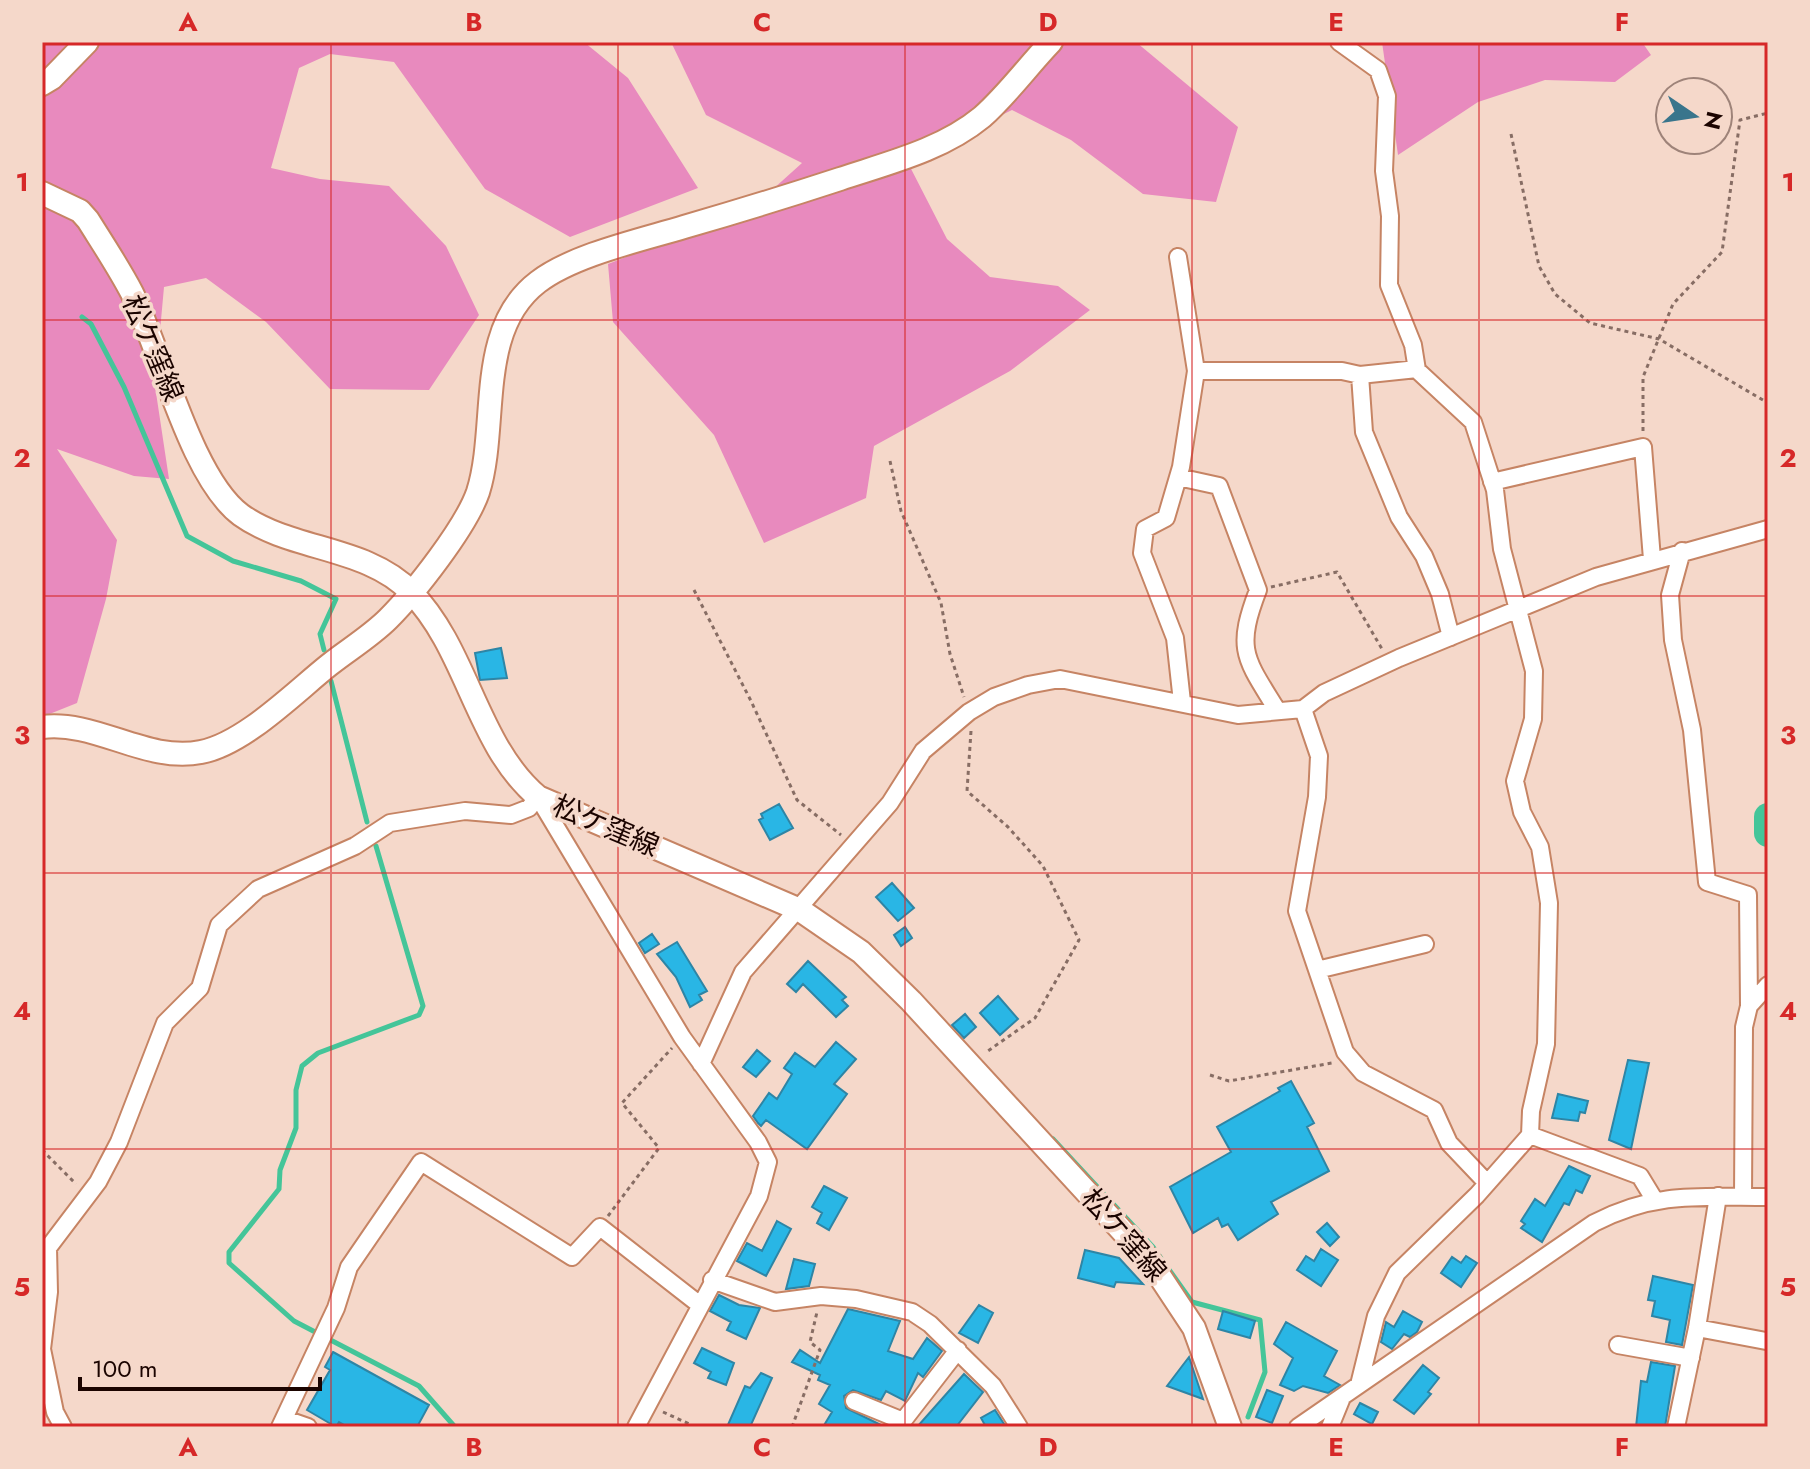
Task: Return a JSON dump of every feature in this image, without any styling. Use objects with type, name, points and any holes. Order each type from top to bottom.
[{"type":"street","points":[[42,84],[62,69],[87,42]]},
{"type":"street","points":[[42,727],[76,728],[117,742],[178,755],[204,752],[253,726],[388,618],[463,525],[477,492],[501,339],[515,307],[539,281],[605,250],[751,208],[938,145],[982,117],[1051,42]]},
{"type":"street","points":[[1339,42],[1378,70],[1387,96],[1384,171],[1390,216],[1389,285],[1413,345],[1417,369],[1473,422],[1492,482],[1516,611],[1522,619],[1535,684],[1533,719],[1515,781],[1522,812],[1540,847],[1549,903],[1546,1044],[1531,1111],[1530,1135],[1397,1273],[1376,1316],[1359,1385]]},
{"type":"street","name":"松ケ窪線","points":[[42,193],[80,211],[125,281],[175,395],[185,428],[208,477],[227,503],[242,516],[265,527],[384,571],[410,591],[465,677],[508,767],[538,797],[800,910],[861,952],[1149,1260],[1194,1328],[1230,1427]]},
{"type":"street","points":[[1178,257],[1196,371],[1178,477],[1166,518],[1145,529],[1142,553],[1175,638],[1182,702]]},
{"type":"street","points":[[1196,371],[1342,371],[1360,375],[1417,369]]},
{"type":"street","points":[[1360,375],[1364,432],[1399,517],[1424,556],[1451,637]]},
{"type":"street","points":[[1492,482],[1643,447],[1652,559]]},
{"type":"street","points":[[1178,477],[1219,486],[1258,590],[1244,625],[1246,660],[1277,710]]},
{"type":"street","points":[[701,1064],[743,972],[890,803],[923,751],[969,712],[994,697],[1028,685],[1060,679],[1238,715],[1303,709],[1324,693],[1390,663],[1596,577],[1768,529]]},
{"type":"street","points":[[1682,551],[1670,595],[1673,640],[1692,730],[1707,882],[1748,895],[1749,1006],[1744,1027],[1743,1197]]},
{"type":"street","points":[[1303,709],[1319,756],[1317,797],[1297,911],[1345,1052],[1363,1073],[1434,1110],[1449,1143],[1486,1182]]},
{"type":"street","points":[[63,1427],[55,1412],[42,1349],[49,1292],[48,1248],[98,1182],[119,1142],[165,1023],[200,988],[219,925],[258,889],[355,846],[390,823],[465,811],[511,815],[529,808],[538,797],[682,1037],[758,1142],[768,1162],[759,1196],[636,1427]]},
{"type":"street","points":[[1317,970],[1425,944]]},
{"type":"street","points":[[1749,1006],[1768,985]]},
{"type":"street","points":[[1530,1135],[1640,1176],[1654,1199]]},
{"type":"street","points":[[308,1427],[283,1423],[325,1331],[349,1267],[421,1162],[572,1257],[600,1227],[700,1305]]},
{"type":"street","points":[[1676,1427],[1697,1328],[1718,1196]]},
{"type":"street","points":[[1298,1427],[1594,1223],[1626,1206],[1654,1199],[1768,1197]]},
{"type":"street","points":[[712,1280],[775,1302],[821,1296],[856,1299],[912,1312],[958,1350],[993,1386],[1019,1427]]},
{"type":"street","points":[[1697,1328],[1766,1341]]},
{"type":"street","points":[[1618,1345],[1691,1358]]},
{"type":"street","points":[[854,1401],[903,1421],[958,1350]]},
{"type":"street","points":[[1330,1427],[1341,1400]]},
{"type":"path","points":[[1643,447],[1643,377],[1673,304],[1722,252],[1740,120],[1768,113]]},
{"type":"path","points":[[1511,134],[1539,266],[1555,294],[1590,323],[1659,339],[1768,403]]},
{"type":"path","points":[[890,461],[901,511],[941,603],[950,654],[969,712],[972,728],[967,791],[1008,827],[1043,866],[1079,940],[1035,1018],[969,1065]]},
{"type":"path","points":[[1258,590],[1337,572],[1390,663]]},
{"type":"path","points":[[694,590],[797,800],[853,845]]},
{"type":"path","points":[[600,1227],[659,1148],[622,1103],[682,1037]]},
{"type":"path","points":[[1210,1075],[1229,1081],[1352,1060]]},
{"type":"path","points":[[42,1150],[87,1195]]},
{"type":"path","points":[[792,1427],[820,1350],[810,1342],[821,1296]]},
{"type":"path","points":[[648,1406],[696,1427]]},
{"type":"shaded area","points":[[42,42],[584,42],[628,78],[698,188],[570,237],[485,189],[394,62],[330,54],[299,68],[271,168],[320,179],[389,186],[446,246],[479,315],[429,390],[330,389],[266,322],[206,278],[164,287],[155,386],[169,479],[134,476],[57,449],[117,540],[106,599],[77,703],[42,717]]},
{"type":"shaded area","points":[[671,42],[1136,42],[1238,127],[1216,202],[1143,194],[1071,140],[1012,110],[907,161],[947,239],[990,277],[1058,286],[1090,310],[1010,371],[874,446],[866,498],[764,543],[714,435],[613,322],[608,264],[752,208],[802,163],[706,115]]},
{"type":"shaded area","points":[[1382,42],[1642,42],[1651,55],[1615,82],[1545,80],[1478,102],[1398,155]]},
{"type":"building","points":[[501,648],[507,678],[480,680],[475,653]]},
{"type":"building","points":[[779,804],[793,828],[770,840],[759,820],[763,818],[761,814]]},
{"type":"building","points":[[892,883],[914,908],[898,921],[876,897]]},
{"type":"building","points":[[905,927],[912,938],[901,946],[894,935]]},
{"type":"building","points":[[652,934],[659,944],[645,953],[639,943]]},
{"type":"building","points":[[677,942],[707,991],[699,995],[702,1000],[690,1007],[676,977],[657,954]]},
{"type":"building","points":[[808,961],[846,997],[842,1000],[848,1006],[836,1017],[803,984],[796,992],[787,984]]},
{"type":"building","points":[[998,996],[1018,1019],[1000,1035],[980,1013]]},
{"type":"building","points":[[965,1014],[976,1027],[964,1038],[952,1025]]},
{"type":"building","points":[[836,1042],[856,1059],[834,1084],[847,1094],[807,1149],[766,1120],[761,1126],[753,1116],[769,1093],[777,1099],[792,1074],[784,1068],[795,1053],[815,1067]]},
{"type":"building","points":[[757,1050],[770,1061],[756,1077],[743,1067]]},
{"type":"building","points":[[1628,1060],[1649,1063],[1631,1149],[1609,1140]]},
{"type":"building","points":[[1291,1081],[1314,1123],[1307,1127],[1329,1171],[1271,1202],[1278,1214],[1238,1240],[1228,1224],[1222,1227],[1218,1218],[1193,1233],[1170,1187],[1231,1152],[1217,1127],[1280,1091],[1278,1088]]},
{"type":"building","points":[[1558,1094],[1588,1101],[1585,1113],[1580,1112],[1578,1121],[1552,1118]]},
{"type":"building","points":[[1569,1166],[1590,1176],[1582,1193],[1576,1190],[1569,1205],[1564,1203],[1542,1242],[1521,1228],[1525,1224],[1521,1221],[1535,1199],[1545,1206]]},
{"type":"building","points":[[824,1186],[847,1198],[829,1230],[817,1223],[822,1213],[812,1207]]},
{"type":"building","points":[[777,1221],[791,1229],[766,1276],[737,1261],[747,1243],[762,1251]]},
{"type":"building","points":[[1327,1223],[1339,1237],[1330,1246],[1317,1232]]},
{"type":"building","points":[[1321,1249],[1338,1260],[1321,1286],[1297,1270],[1306,1256],[1314,1261]]},
{"type":"building","points":[[1085,1250],[1119,1258],[1143,1284],[1116,1282],[1114,1287],[1078,1278]]},
{"type":"building","points":[[1466,1256],[1477,1263],[1461,1287],[1441,1273],[1452,1257],[1461,1263]]},
{"type":"building","points":[[794,1259],[815,1264],[809,1286],[786,1289]]},
{"type":"building","points":[[1653,1276],[1693,1285],[1682,1345],[1666,1342],[1670,1320],[1652,1316],[1655,1301],[1648,1300]]},
{"type":"building","points":[[719,1295],[739,1305],[760,1308],[746,1339],[727,1330],[731,1322],[710,1311]]},
{"type":"building","points":[[979,1305],[993,1313],[978,1343],[959,1333]]},
{"type":"building","points":[[848,1309],[900,1321],[888,1351],[913,1359],[927,1338],[942,1351],[923,1377],[918,1373],[905,1401],[886,1391],[881,1400],[853,1390],[844,1396],[846,1408],[885,1427],[823,1427],[832,1412],[819,1404],[830,1385],[818,1380],[820,1375],[792,1362],[800,1350],[820,1363]]},
{"type":"building","points":[[1223,1311],[1255,1321],[1250,1338],[1218,1329]]},
{"type":"building","points":[[1403,1311],[1422,1322],[1417,1332],[1410,1337],[1404,1334],[1392,1349],[1381,1342],[1386,1322],[1394,1327]]},
{"type":"building","points":[[1286,1322],[1337,1351],[1324,1376],[1340,1385],[1328,1393],[1303,1386],[1294,1391],[1280,1385],[1293,1358],[1274,1344]]},
{"type":"building","points":[[702,1348],[734,1363],[726,1385],[708,1378],[711,1372],[694,1363]]},
{"type":"building","points":[[333,1352],[429,1405],[417,1427],[348,1427],[339,1422],[336,1427],[307,1410],[330,1370],[325,1367]]},
{"type":"building","points":[[1189,1357],[1203,1399],[1167,1386]]},
{"type":"building","points":[[1651,1362],[1675,1366],[1665,1427],[1636,1427],[1641,1381],[1647,1382]]},
{"type":"building","points":[[1423,1365],[1439,1378],[1428,1392],[1431,1394],[1414,1414],[1394,1400]]},
{"type":"building","points":[[761,1373],[772,1378],[750,1427],[727,1427],[745,1386],[750,1388]]},
{"type":"building","points":[[964,1374],[983,1392],[956,1427],[917,1427]]},
{"type":"building","points":[[1267,1390],[1283,1396],[1272,1423],[1256,1417]]},
{"type":"building","points":[[1360,1403],[1378,1412],[1372,1424],[1354,1414]]},
{"type":"building","points":[[995,1410],[1006,1427],[986,1427],[981,1418]]},
{"type":"waterway","points":[[82,317],[91,324],[124,387],[187,536],[233,561],[301,581],[336,599],[320,634],[324,650]]},
{"type":"waterway","points":[[331,681],[367,822]]},
{"type":"waterway","points":[[1768,817],[1768,833]]},
{"type":"waterway","points":[[376,846],[423,1006],[419,1015],[318,1053],[302,1066],[296,1090],[296,1128],[280,1170],[279,1189],[229,1252],[229,1263],[294,1321],[419,1386],[455,1427]]},
{"type":"waterway","points":[[1053,1139],[1153,1247],[1192,1302],[1260,1320],[1265,1372],[1248,1417]]}]
